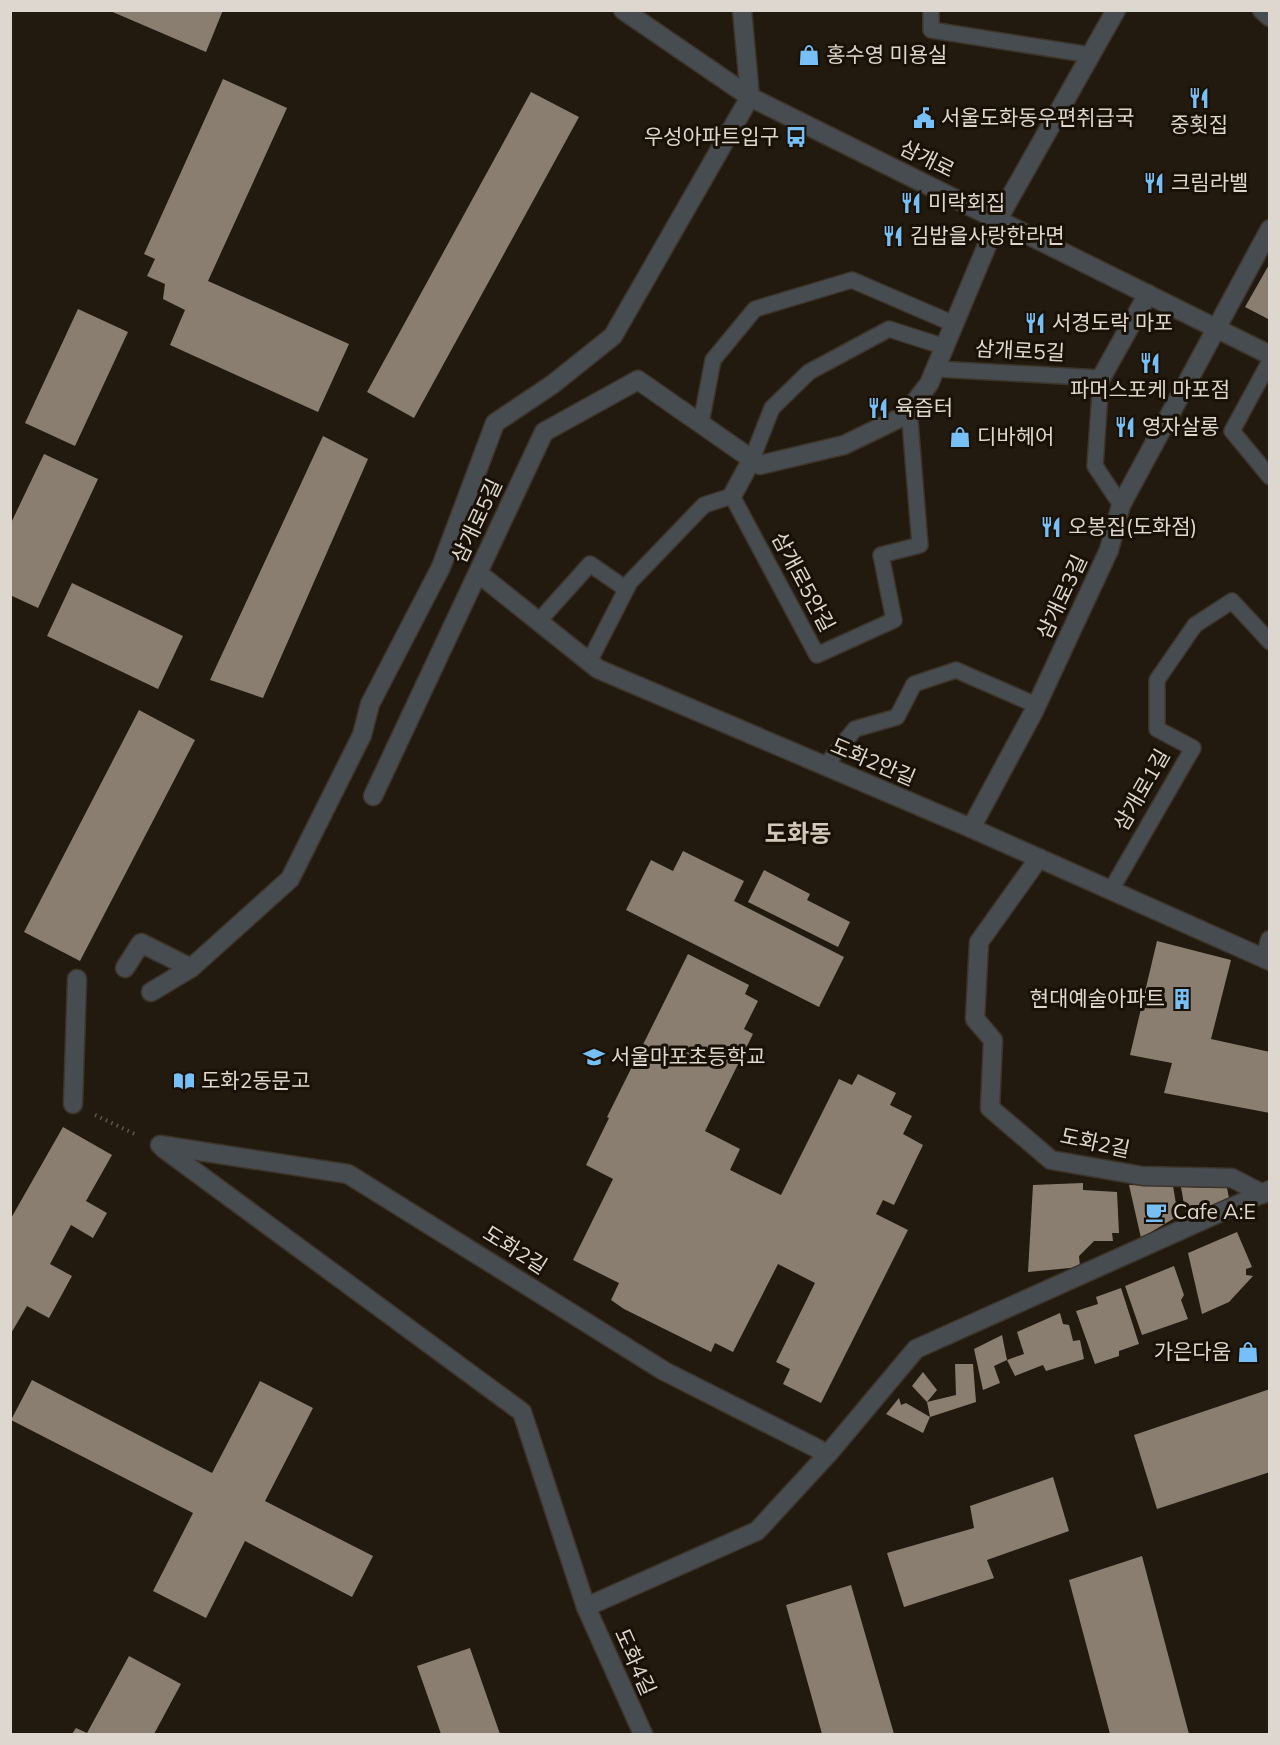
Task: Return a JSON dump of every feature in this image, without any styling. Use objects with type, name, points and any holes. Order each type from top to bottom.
[{"type":"street","name":"삼개로","points":[[623,10],[750,97],[1269,355]]},
{"type":"street","points":[[151,992],[191,968],[290,879],[362,735],[370,704],[441,567],[495,423],[554,384],[613,336],[750,97],[742,10]]},
{"type":"street","name":"삼개로5길","points":[[373,796],[544,432],[638,380],[760,465],[844,445],[904,416],[929,384],[998,219],[1116,10]]},
{"type":"street","points":[[1262,10],[1269,17]]},
{"type":"street","name":"삼개로3길","points":[[971,828],[1036,705],[1109,550],[1121,505],[1214,327],[1269,229]]},
{"type":"street","points":[[1101,378],[1148,294]]},
{"type":"street","points":[[732,496],[752,459]]},
{"type":"street","name":"도화2안길","points":[[478,573],[598,669],[971,828],[1267,959]]},
{"type":"street","name":"도화2길","points":[[1039,858],[979,942],[975,1019],[993,1040],[990,1108],[1051,1160],[1143,1176],[1232,1178],[1266,1192]]},
{"type":"street","points":[[1267,959],[1269,940]]},
{"type":"street","points":[[125,968],[141,943],[191,968]]},
{"type":"street","points":[[73,1104],[77,979]]},
{"type":"street","name":"도화2길","points":[[159,1145],[348,1174],[664,1371],[828,1454]]},
{"type":"street","name":"도화4길","points":[[159,1145],[522,1412],[586,1607],[643,1734]]},
{"type":"street","name":"도화2길","points":[[586,1607],[757,1531],[828,1454],[916,1349],[1266,1192]]},
{"type":"lane","points":[[931,10],[931,30],[1091,55]]},
{"type":"lane","name":"삼개로5길","points":[[701,423],[713,360],[755,309],[852,280],[954,324]]},
{"type":"lane","name":"삼개로5길","points":[[752,459],[772,408],[809,372],[889,330],[945,347]]},
{"type":"lane","points":[[1269,361],[1232,431],[1269,477]]},
{"type":"lane","name":"삼개로5길","points":[[936,369],[1101,378]]},
{"type":"lane","points":[[1101,378],[1095,466],[1121,505]]},
{"type":"lane","name":"삼개로5안길","points":[[732,496],[817,655],[894,620],[881,555],[920,545],[909,409]]},
{"type":"lane","points":[[589,663],[630,582],[704,505],[732,496]]},
{"type":"lane","points":[[538,622],[591,564],[626,589]]},
{"type":"lane","name":"삼개로1길","points":[[1111,890],[1193,748],[1157,729],[1157,680],[1195,626],[1232,601],[1269,642]]},
{"type":"lane","points":[[825,766],[855,729],[897,717],[914,684],[956,669],[1036,705]]},
{"type":"path","points":[[73,1104],[159,1145]]},
{"type":"building","points":[[108,10],[223,10],[206,52]]},
{"type":"building","points":[[223,79],[287,108],[208,281],[349,344],[318,412],[170,345],[185,310],[163,299],[165,284],[147,276],[155,259],[144,254]]},
{"type":"building","points":[[531,92],[579,117],[414,418],[367,392]]},
{"type":"building","points":[[1270,263],[1270,320],[1245,307]]},
{"type":"building","points":[[78,309],[128,332],[75,446],[25,423]]},
{"type":"building","points":[[323,436],[368,459],[263,698],[210,680]]},
{"type":"building","points":[[44,454],[98,479],[38,608],[10,595],[10,525]]},
{"type":"building","points":[[72,583],[183,636],[158,689],[47,636]]},
{"type":"building","points":[[139,710],[195,740],[80,961],[24,932]]},
{"type":"building","points":[[683,851],[744,881],[734,901],[844,957],[819,1007],[626,910],[651,860],[673,871]]},
{"type":"building","points":[[764,870],[810,894],[807,900],[850,922],[838,947],[748,902]]},
{"type":"building","name":"현대예술아파트","points":[[1157,941],[1231,960],[1211,1039],[1270,1052],[1270,1113],[1164,1093],[1172,1063],[1130,1055]]},
{"type":"building","points":[[688,954],[749,985],[745,994],[758,1001],[744,1029],[753,1034],[705,1131],[740,1149],[730,1170],[781,1195],[839,1079],[852,1085],[858,1074],[896,1093],[890,1105],[912,1116],[903,1134],[923,1145],[894,1205],[883,1200],[876,1214],[908,1230],[821,1403],[783,1384],[790,1369],[776,1362],[815,1283],[778,1264],[733,1352],[715,1343],[711,1352],[624,1309],[611,1300],[619,1283],[573,1260],[613,1179],[586,1165],[609,1118],[607,1117]]},
{"type":"building","points":[[63,1127],[112,1155],[86,1201],[107,1213],[93,1238],[71,1225],[50,1264],[72,1276],[49,1318],[27,1306],[10,1335],[10,1220]]},
{"type":"building","points":[[1083,1183],[1083,1190],[1117,1192],[1119,1233],[1112,1233],[1113,1241],[1094,1241],[1079,1256],[1080,1267],[1028,1272],[1033,1185]]},
{"type":"building","points":[[1129,1185],[1173,1186],[1178,1216],[1141,1238]]},
{"type":"building","points":[[1181,1187],[1227,1188],[1229,1198],[1186,1216]]},
{"type":"building","points":[[1237,1232],[1252,1267],[1246,1269],[1246,1275],[1253,1276],[1229,1302],[1202,1314],[1188,1253]]},
{"type":"building","points":[[1174,1266],[1184,1295],[1181,1300],[1188,1319],[1142,1335],[1125,1286]]},
{"type":"building","points":[[1121,1288],[1139,1344],[1119,1351],[1119,1356],[1095,1364],[1076,1311],[1098,1304],[1096,1297]]},
{"type":"building","points":[[1060,1313],[1063,1324],[1069,1325],[1073,1341],[1080,1340],[1084,1359],[1046,1371],[1043,1365],[1015,1376],[1007,1360],[1024,1354],[1017,1332]]},
{"type":"building","points":[[1002,1335],[1007,1360],[994,1366],[1000,1383],[983,1390],[974,1349]]},
{"type":"building","points":[[955,1364],[973,1364],[976,1402],[930,1417],[927,1402],[956,1395]]},
{"type":"building","points":[[923,1372],[937,1390],[927,1402],[912,1386]]},
{"type":"building","points":[[32,1380],[212,1473],[260,1381],[313,1408],[265,1501],[373,1556],[352,1597],[245,1541],[206,1618],[153,1591],[193,1513],[11,1420]]},
{"type":"building","points":[[1270,1389],[1270,1472],[1157,1509],[1134,1435]]},
{"type":"building","points":[[899,1398],[901,1405],[906,1403],[930,1417],[923,1433],[886,1414]]},
{"type":"building","points":[[1053,1477],[1069,1531],[987,1560],[994,1578],[904,1607],[887,1553],[974,1528],[970,1506]]},
{"type":"building","points":[[1142,1556],[1189,1734],[1110,1734],[1069,1580]]},
{"type":"building","points":[[851,1585],[894,1734],[822,1734],[786,1605]]},
{"type":"building","points":[[470,1648],[500,1734],[441,1734],[417,1666]]},
{"type":"building","points":[[129,1656],[181,1684],[154,1734],[72,1734],[76,1728],[87,1733]]},
{"type":"place","name":"홍수영 미용실","points":[[809,55]]},
{"type":"place","name":"중횟집","points":[[1199,98]]},
{"type":"place","name":"서울도화동우편취급국","points":[[924,118]]},
{"type":"place","name":"우성아파트입구","points":[[796,137]]},
{"type":"place","name":"크림라벨","points":[[1154,183]]},
{"type":"place","name":"미락회집","points":[[911,203]]},
{"type":"place","name":"김밥을사랑한라면","points":[[893,236]]},
{"type":"place","name":"서경도락 마포","points":[[1035,323]]},
{"type":"place","name":"파머스포케 마포점","points":[[1150,363]]},
{"type":"place","name":"육즙터","points":[[878,408]]},
{"type":"place","name":"영자살롱","points":[[1125,427]]},
{"type":"place","name":"디바헤어","points":[[960,437]]},
{"type":"place","name":"오봉집(도화점)","points":[[1051,527]]},
{"type":"place","name":"현대예술아파트","points":[[1182,999]]},
{"type":"place","name":"서울마포초등학교","points":[[594,1057]]},
{"type":"place","name":"도화2동문고","points":[[184,1081]]},
{"type":"place","name":"Cafe A:E","points":[[1156,1212]]},
{"type":"place","name":"가은다움","points":[[1248,1352]]},
{"type":"district","name":"도화동","points":[[798,834]]}]
